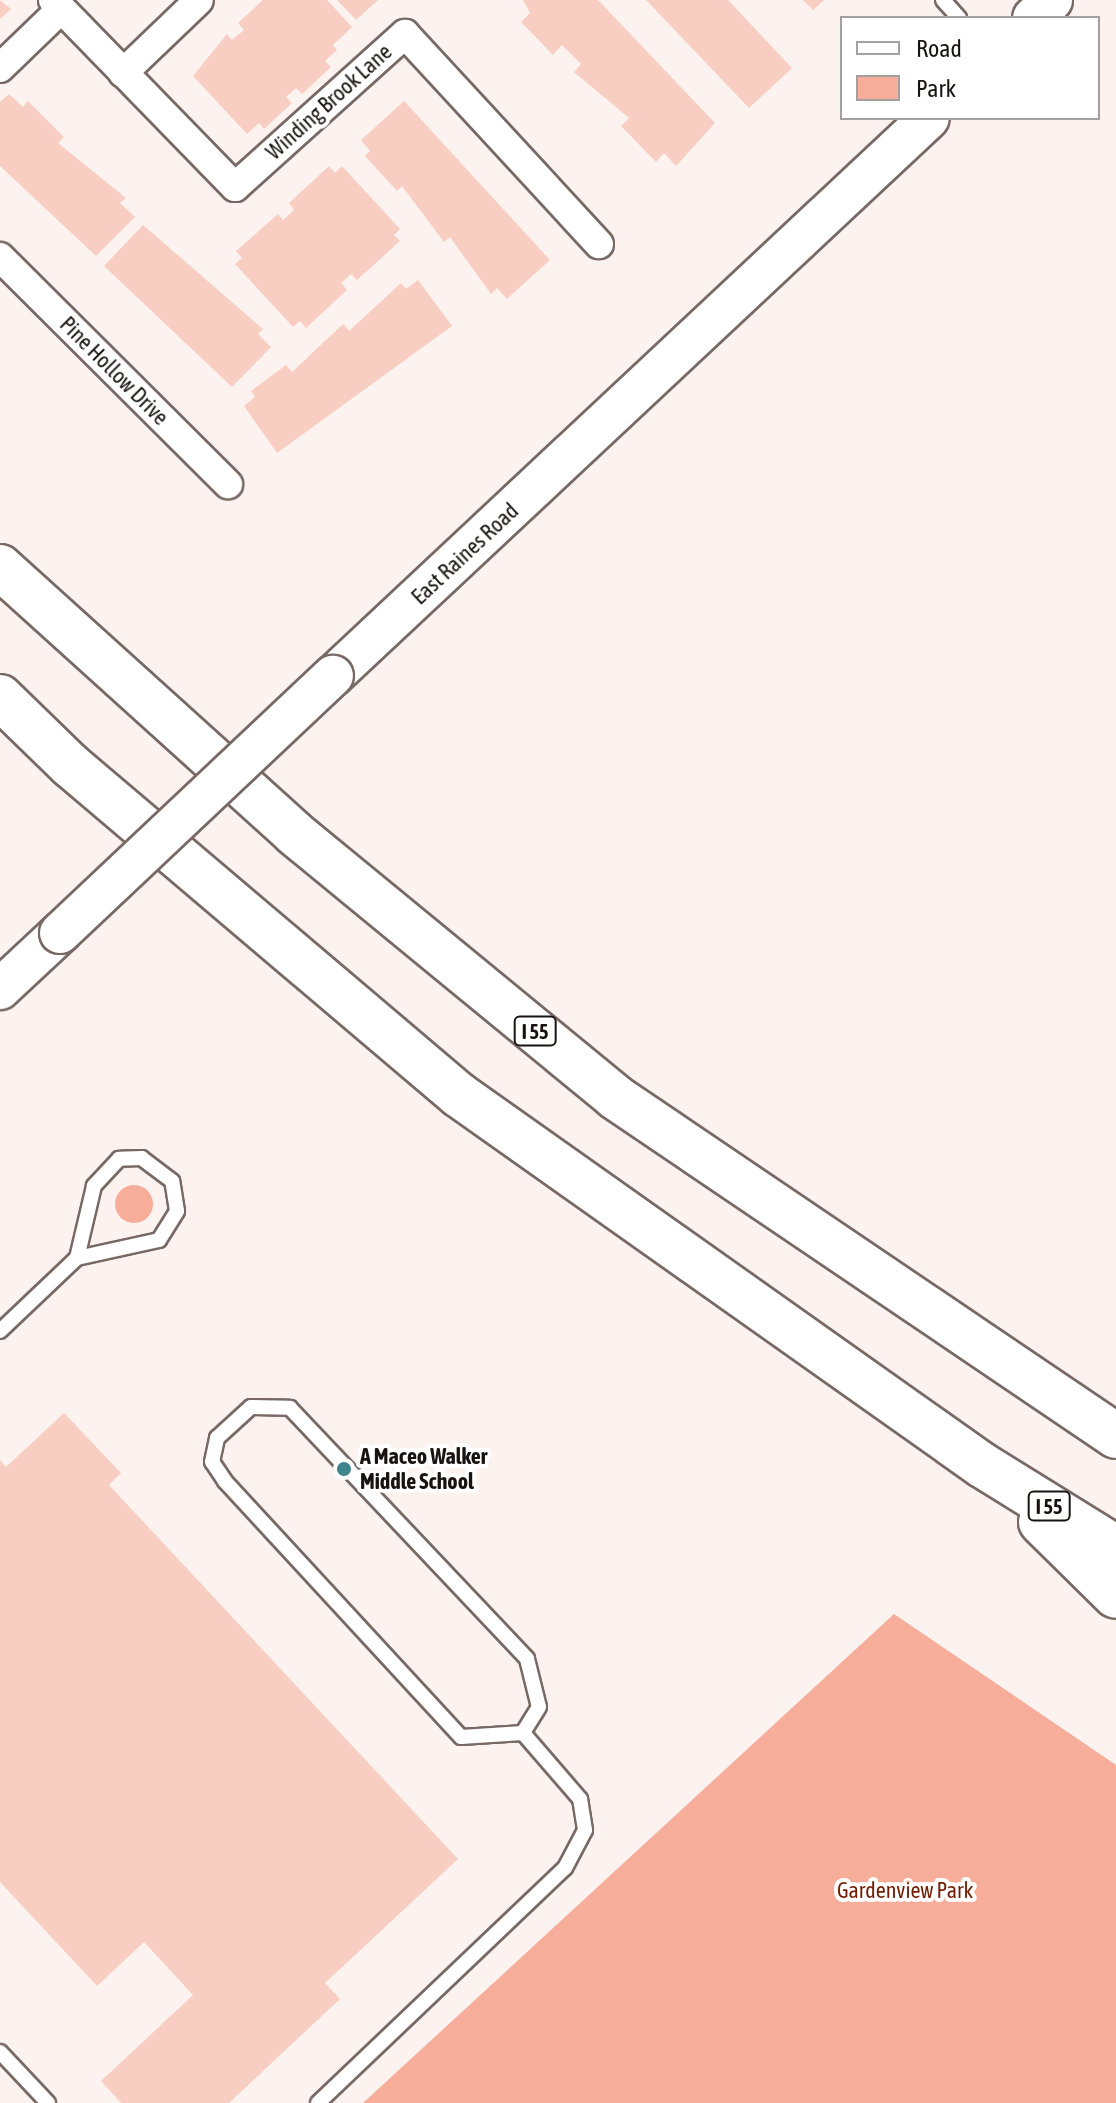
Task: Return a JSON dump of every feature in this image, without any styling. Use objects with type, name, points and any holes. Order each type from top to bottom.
[{"type":"highway","name":"I 55","points":[[0,567],[294,833],[615,1097],[1116,1436]]},
{"type":"highway","name":"I 55","points":[[0,697],[70,765],[459,1095],[982,1465],[1116,1548]]},
{"type":"highway","points":[[982,1465],[1116,1596]]},
{"type":"main road","points":[[1035,16],[1052,0]]},
{"type":"main road","name":"East Raines Road","points":[[0,989],[927,120]]},
{"type":"street","points":[[123,73],[199,0]]},
{"type":"street","points":[[0,68],[57,4]]},
{"type":"street","name":"Winding Brook Lane","points":[[57,4],[235,187],[405,34],[599,244]]},
{"type":"street","name":"Pine Hollow Drive","points":[[0,257],[228,484]]},
{"type":"lane","points":[[943,0],[957,16]]},
{"type":"lane","points":[[0,1331],[77,1258],[159,1240],[177,1211],[172,1181],[142,1158],[119,1159],[94,1186],[77,1258]]},
{"type":"lane","points":[[251,1407],[290,1408],[527,1659],[539,1707],[523,1733],[461,1737],[225,1481],[212,1462],[217,1438],[251,1407]]},
{"type":"lane","points":[[318,2103],[565,1868],[585,1830],[580,1799],[523,1733]]},
{"type":"lane","points":[[0,2052],[48,2103]]},
{"type":"green space","points":[[134,1185],[148,1190],[153,1204],[148,1218],[134,1223],[120,1218],[115,1204],[120,1190]]},
{"type":"green space","name":"Gardenview Park","points":[[894,1614],[1116,1765],[1116,2103],[363,2103]]},
{"type":"building","points":[[0,0],[11,9],[0,19]]},
{"type":"building","points":[[263,0],[327,0],[352,27],[333,45],[337,50],[325,61],[331,67],[302,94],[296,88],[286,97],[292,103],[264,129],[259,123],[247,134],[193,76],[227,34],[232,40],[244,30],[238,23]]},
{"type":"building","points":[[337,0],[378,0],[356,20]]},
{"type":"building","points":[[523,0],[598,0],[715,123],[676,166],[664,153],[656,162],[621,126],[629,118],[574,72],[581,64],[562,45],[553,55],[521,22],[530,13]]},
{"type":"building","points":[[646,0],[728,0],[792,68],[749,108]]},
{"type":"building","points":[[803,0],[824,0],[813,10]]},
{"type":"building","points":[[9,94],[23,107],[28,101],[64,137],[58,143],[126,198],[120,203],[135,217],[96,256],[0,166],[0,102]]},
{"type":"building","points":[[404,101],[550,260],[507,299],[497,288],[491,294],[450,237],[444,242],[402,186],[397,191],[365,156],[370,151],[361,140]]},
{"type":"building","points":[[329,166],[335,173],[342,166],[400,229],[394,235],[400,241],[357,280],[351,274],[341,283],[347,290],[306,328],[300,321],[293,327],[235,264],[242,258],[236,251],[278,214],[283,220],[294,210],[289,203]]},
{"type":"building","points":[[143,225],[263,329],[258,334],[271,347],[232,387],[104,266]]},
{"type":"building","points":[[418,280],[452,326],[277,453],[244,406],[255,397],[251,391],[286,365],[292,372],[343,324],[349,331],[401,283],[406,289]]},
{"type":"building","points":[[64,1413],[121,1473],[109,1485],[458,1859],[325,1983],[340,1999],[229,2103],[121,2103],[101,2081],[193,1995],[144,1942],[97,1986],[0,1882],[0,1460],[6,1467]]},
{"type":"place","name":"A Maceo Walker Middle School","points":[[344,1469]]}]
